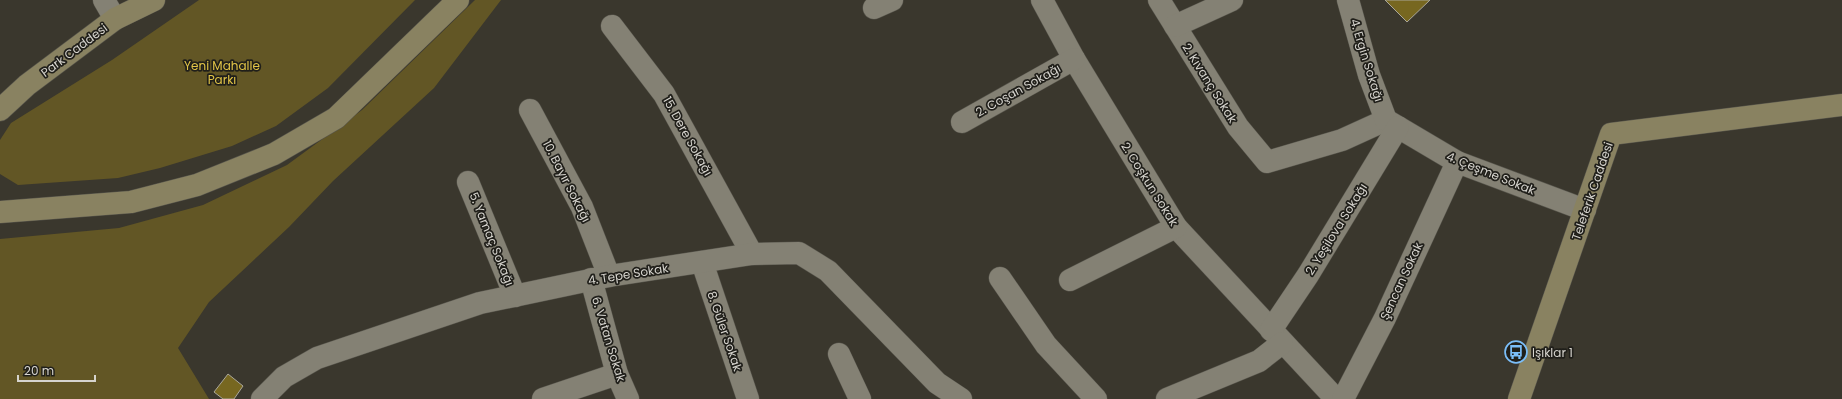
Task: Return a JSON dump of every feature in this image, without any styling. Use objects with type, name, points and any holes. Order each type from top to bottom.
[{"type":"main road","name":"Park Caddesi","points":[[0,110],[27,85],[115,19],[154,0]]},
{"type":"main road","points":[[2,211],[132,202],[197,185],[274,154],[336,118],[458,0]]},
{"type":"main road","name":"Teleferik Caddesi","points":[[1520,398],[1611,134],[1842,105]]},
{"type":"street","points":[[104,0],[115,19]]},
{"type":"street","name":"2. Coşkun Sokak","points":[[1042,0],[1074,59],[1176,227],[1336,399]]},
{"type":"street","name":"2. Kıvanç Sokak","points":[[1159,0],[1238,128],[1267,162],[1392,124]]},
{"type":"street","points":[[1176,26],[1232,0]]},
{"type":"street","name":"4. Ergin Sokağı","points":[[1348,0],[1369,75],[1392,124]]},
{"type":"street","name":"15. Dere Sokağı","points":[[612,26],[664,94],[752,254]]},
{"type":"street","name":"2. Coşan Sokağı","points":[[962,122],[1074,59]]},
{"type":"street","name":"10. Bayır Sokağı","points":[[530,110],[582,207],[600,278]]},
{"type":"street","name":"4. Çeşme Sokak","points":[[1392,124],[1457,162],[1585,210]]},
{"type":"street","name":"2. Yeşilova Sokağı","points":[[1260,361],[1277,336],[1308,275],[1392,124]]},
{"type":"street","name":"Şencan Sokak","points":[[1343,399],[1385,318],[1457,162]]},
{"type":"street","name":"5. Yamaç Sokağı","points":[[468,182],[515,296]]},
{"type":"street","points":[[1070,280],[1176,227]]},
{"type":"street","name":"4. Tepe Sokak","points":[[262,399],[284,377],[317,358],[480,303],[600,278],[752,254],[799,254],[828,271],[937,383],[961,399]]},
{"type":"street","name":"8. Güler Sokak","points":[[702,262],[748,399]]},
{"type":"street","name":"6. Vatan Sokak","points":[[600,278],[617,374],[628,399]]},
{"type":"street","points":[[1000,278],[1046,345],[1096,399]]},
{"type":"street","points":[[839,354],[860,399]]},
{"type":"street","points":[[1167,399],[1260,361]]},
{"type":"street","points":[[1197,399],[1209,394],[1260,361]]},
{"type":"street","points":[[543,399],[617,374]]},
{"type":"green space","name":"Yeni Mahalle Parkı","points":[[199,0],[415,0],[328,88],[276,126],[232,146],[160,168],[118,178],[18,185],[0,174],[0,140],[11,123],[112,60]]},
{"type":"green space","points":[[475,0],[501,0],[434,88],[333,181],[289,227],[209,302],[178,348],[209,399],[0,399],[0,239],[119,228],[203,205],[287,165],[362,110]]},
{"type":"building","points":[[1385,0],[1430,0],[1407,22]]},
{"type":"building","points":[[228,374],[243,386],[234,399],[223,399],[214,392]]},
{"type":"place","name":"Işıklar 1","points":[[1516,352]]}]
